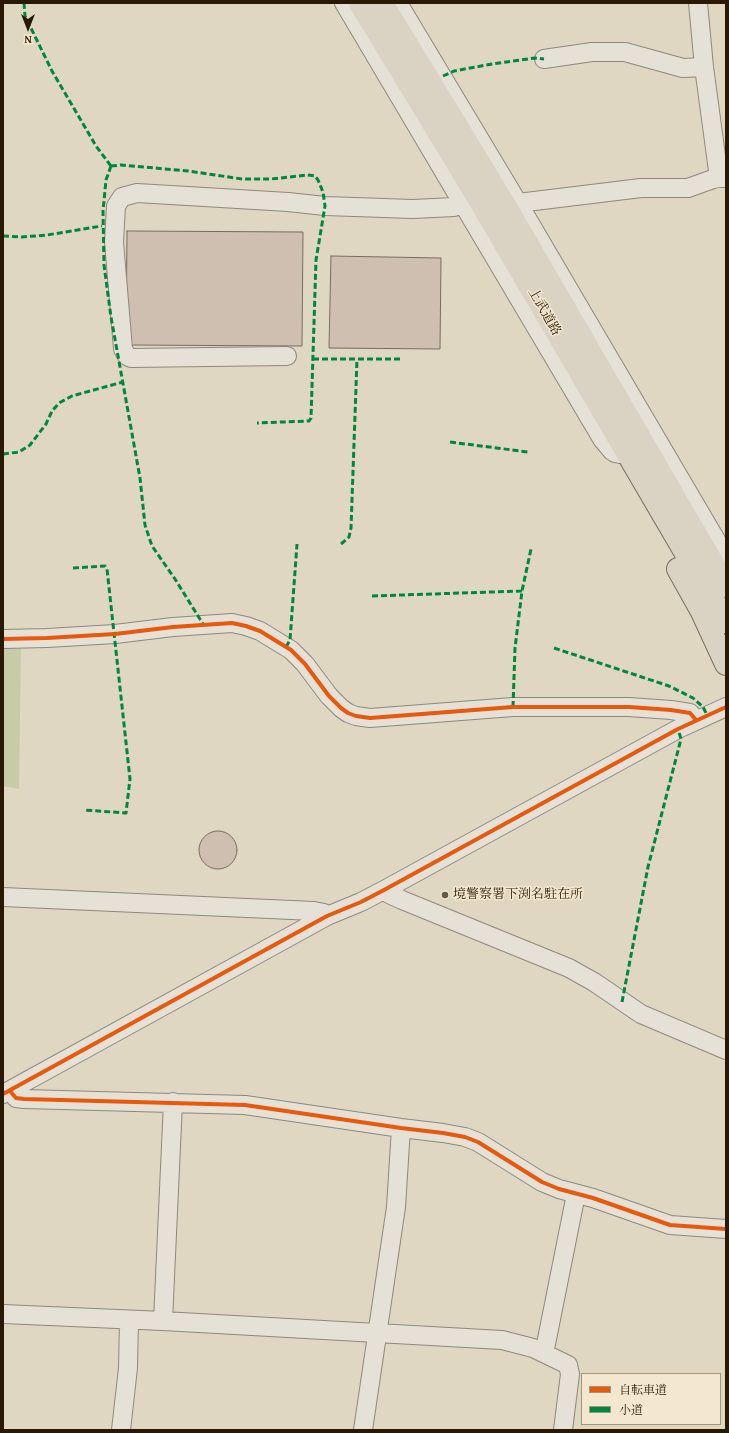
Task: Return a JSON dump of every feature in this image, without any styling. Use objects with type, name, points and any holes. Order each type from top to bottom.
[{"type":"highway","name":"上武道路","points":[[360,3],[470,200],[607,420],[726,622]]},
{"type":"highway","name":"上武道路","points":[[382,3],[512,205],[726,586]]},
{"type":"highway","points":[[607,420],[620,454],[645,510],[702,612],[726,664]]},
{"type":"street","points":[[344,3],[470,200],[602,439],[612,451],[620,454]]},
{"type":"street","points":[[398,3],[512,205],[726,557]]},
{"type":"street","points":[[512,205],[640,188],[688,188],[722,178],[704,67],[698,3]]},
{"type":"street","points":[[544,59],[592,52],[625,52],[683,68],[704,67]]},
{"type":"street","points":[[286,356],[131,358],[126,356],[123,349],[114,242],[116,206],[122,197],[137,193],[288,202],[325,206],[413,209],[454,207],[470,200]]},
{"type":"street","points":[[3,639],[101,634],[173,627],[232,624],[246,626],[260,631],[291,650],[305,664],[328,696],[348,713],[356,716],[370,718],[512,707],[629,707],[690,713],[696,720]]},
{"type":"street","points":[[6,1093],[327,916],[361,902],[384,890],[696,720],[726,707]]},
{"type":"street","points":[[384,890],[402,900],[570,968],[594,982],[641,1014],[726,1050]]},
{"type":"street","points":[[3,897],[314,911],[324,913],[327,916]]},
{"type":"street","points":[[6,1093],[16,1098],[24,1099],[245,1105],[465,1137],[478,1142],[542,1182],[559,1189],[593,1198],[670,1225],[726,1229]]},
{"type":"street","points":[[163,1321],[173,1102]]},
{"type":"street","points":[[363,1430],[396,1207],[401,1128]]},
{"type":"street","points":[[538,1350],[546,1344],[576,1194]]},
{"type":"street","points":[[3,1314],[163,1321],[502,1340],[538,1350],[568,1365],[570,1374],[563,1430]]},
{"type":"street","points":[[121,1430],[128,1368],[129,1320]]},
{"type":"green space","points":[[3,644],[21,645],[19,789],[3,786]]},
{"type":"building","points":[[127,231],[303,232],[302,346],[126,345]]},
{"type":"building","points":[[331,256],[441,258],[440,349],[329,348]]},
{"type":"building","points":[[214,831],[222,831],[232,836],[236,843],[236,857],[232,864],[222,869],[214,869],[204,864],[202,861],[199,854],[199,846],[204,836],[207,834]]},
{"type":"marked path","points":[[24,3],[25,16],[52,71],[96,146],[111,166]]},
{"type":"marked path","points":[[443,76],[454,71],[492,64],[535,58],[544,59]]},
{"type":"marked path","points":[[111,166],[121,165],[188,171],[242,179],[271,179],[307,175],[315,176],[318,180],[323,192],[325,206],[316,260],[311,418],[309,421],[257,423]]},
{"type":"marked path","points":[[111,166],[106,180],[103,211],[104,265],[111,317],[140,478],[145,525],[152,546],[203,624]]},
{"type":"marked path","points":[[3,236],[22,237],[47,235],[102,226]]},
{"type":"marked path","points":[[313,359],[401,359]]},
{"type":"marked path","points":[[341,544],[349,537],[351,528],[357,359]]},
{"type":"marked path","points":[[3,454],[19,452],[30,445],[46,424],[52,411],[59,403],[72,396],[123,382]]},
{"type":"marked path","points":[[450,442],[528,452]]},
{"type":"marked path","points":[[286,647],[290,640],[297,544]]},
{"type":"marked path","points":[[513,707],[515,648],[522,591],[531,549]]},
{"type":"marked path","points":[[73,568],[105,566],[107,569],[130,779],[126,813],[84,810]]},
{"type":"marked path","points":[[372,596],[522,591]]},
{"type":"marked path","points":[[554,648],[669,686],[693,698],[703,707],[707,715]]},
{"type":"marked path","points":[[622,1002],[648,867],[681,739],[678,729]]},
{"type":"cycle path","points":[[3,639],[115,634],[173,627],[232,623],[260,631],[291,650],[305,664],[329,696],[341,708],[356,716],[370,718],[513,707],[629,707],[690,713],[696,720]]},
{"type":"cycle path","points":[[3,1094],[327,916],[361,902],[384,890],[678,729],[726,707]]},
{"type":"cycle path","points":[[10,1091],[16,1098],[24,1099],[245,1105],[465,1137],[478,1142],[542,1182],[559,1189],[593,1198],[670,1225],[726,1229]]},
{"type":"place","name":"境警察署下渕名駐在所","points":[[445,895]]}]
